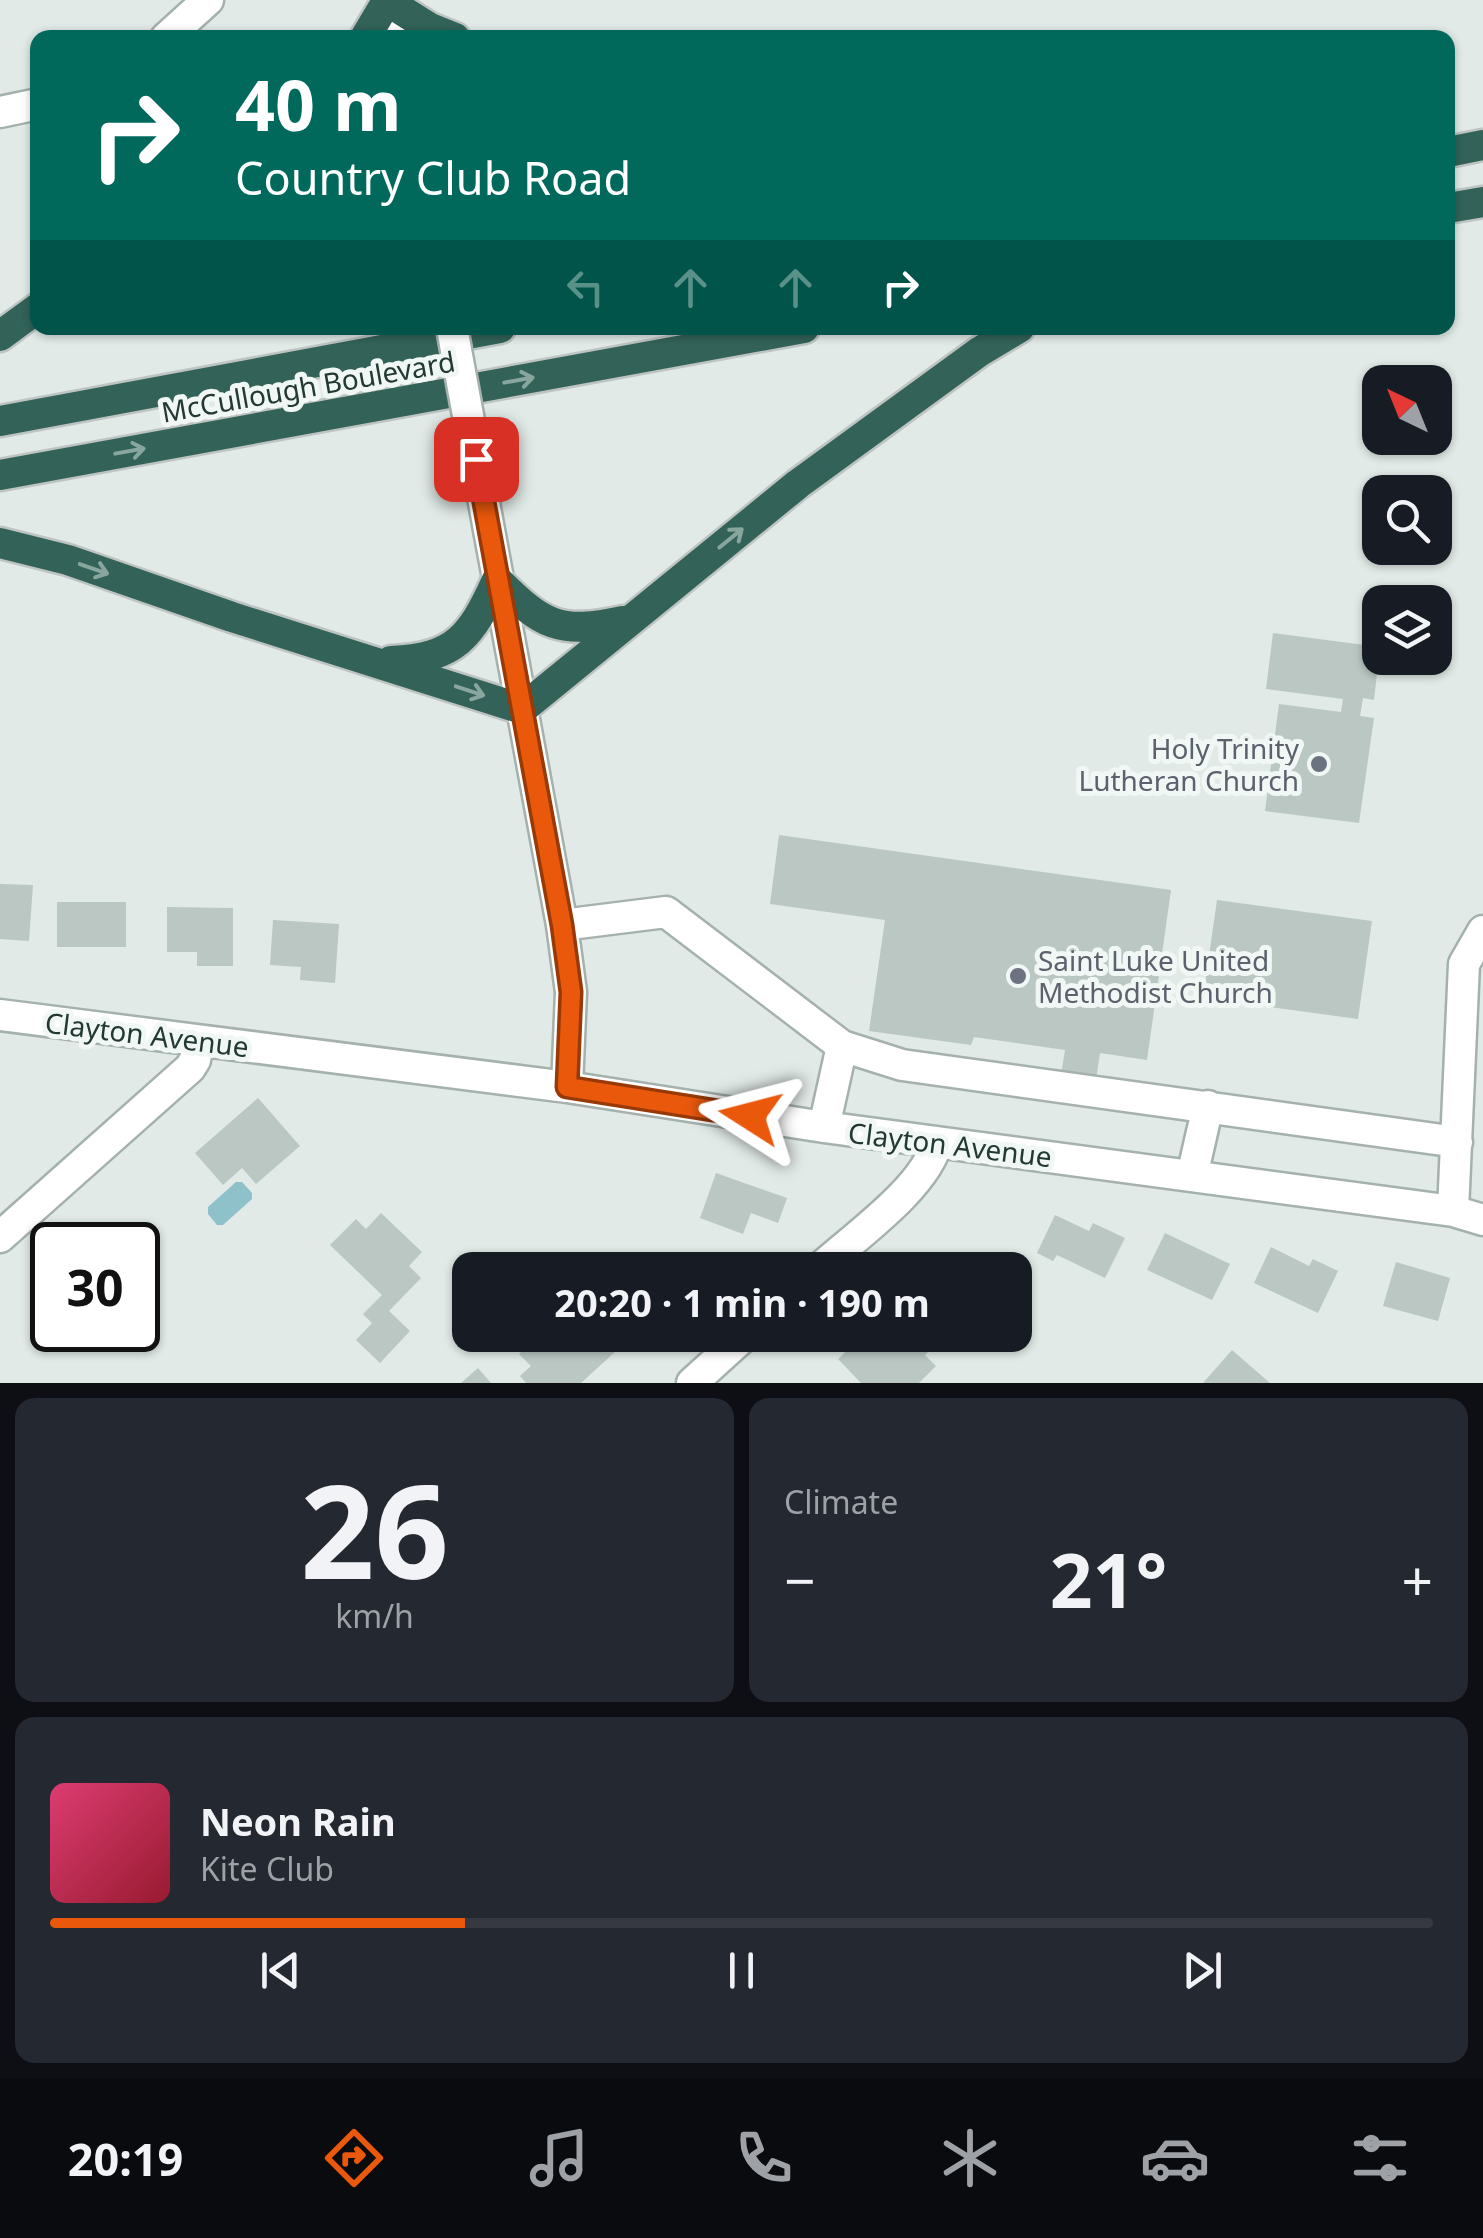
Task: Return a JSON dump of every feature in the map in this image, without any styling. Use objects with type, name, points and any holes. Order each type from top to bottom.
[{"type":"highway","points":[[370,30],[387,0],[435,30]]},
{"type":"highway","points":[[1455,151],[1483,145]]},
{"type":"highway","points":[[1455,207],[1483,202]]},
{"type":"highway","points":[[0,336],[30,314]]},
{"type":"highway","name":"McCullough Boulevard","points":[[0,421],[462,335]]},
{"type":"highway","name":"McCullough Boulevard","points":[[0,475],[766,335]]},
{"type":"highway","points":[[0,543],[68,560],[522,709],[798,484],[1007,335]]},
{"type":"highway","points":[[378,662],[425,660],[456,643],[481,614],[497,580],[529,612],[567,627],[588,629],[628,620]]},
{"type":"street","points":[[175,30],[208,0]]},
{"type":"street","points":[[387,0],[393,30]]},
{"type":"street","points":[[0,112],[30,106]]},
{"type":"street","points":[[453,335],[562,925],[571,992],[567,1087]]},
{"type":"street","points":[[562,925],[666,912],[842,1046],[902,1065],[1456,1142]]},
{"type":"street","points":[[1453,1211],[1464,964],[1483,930]]},
{"type":"street","name":"Clayton Avenue","points":[[0,1015],[567,1087],[824,1127],[1453,1211],[1483,1220]]},
{"type":"street","points":[[0,1237],[190,1068],[199,1041]]},
{"type":"street","points":[[824,1127],[842,1046]]},
{"type":"street","points":[[1192,1176],[1208,1106]]},
{"type":"street","points":[[838,1252],[927,1167],[937,1142]]},
{"type":"street","points":[[692,1383],[726,1352]]},
{"type":"water","points":[[236,1182],[242,1182],[252,1193],[252,1199],[223,1225],[217,1225],[208,1214],[208,1207]]},
{"type":"building","name":"Holy Trinity Lutheran Church","points":[[1273,633],[1362,645],[1362,675],[1377,675],[1374,700],[1363,698],[1360,716],[1374,718],[1359,823],[1265,811],[1279,704],[1341,712],[1343,699],[1266,689]]},
{"type":"building","name":"Saint Luke United Methodist Church","points":[[779,835],[1171,890],[1147,1060],[1100,1053],[1096,1080],[1061,1075],[1065,1050],[974,1037],[971,1045],[869,1031],[885,920],[770,904]]},
{"type":"building","points":[[0,884],[33,885],[29,941],[0,939]]},
{"type":"building","points":[[1217,900],[1372,921],[1358,1019],[1203,998]]},
{"type":"building","points":[[57,902],[126,902],[126,947],[57,947]]},
{"type":"building","points":[[167,907],[233,908],[233,966],[197,966],[197,952],[167,952]]},
{"type":"building","points":[[273,920],[339,924],[335,983],[300,980],[301,967],[270,965]]},
{"type":"building","points":[[258,1098],[300,1146],[256,1184],[242,1168],[223,1185],[195,1153]]},
{"type":"building","points":[[716,1173],[787,1198],[778,1223],[751,1213],[743,1234],[700,1218]]},
{"type":"building","points":[[381,1213],[422,1252],[409,1266],[421,1278],[389,1311],[410,1331],[380,1363],[356,1340],[372,1323],[363,1314],[382,1295],[330,1245],[356,1219],[366,1229]]},
{"type":"building","points":[[1055,1215],[1089,1231],[1093,1223],[1125,1238],[1105,1278],[1057,1255],[1053,1261],[1037,1253]]},
{"type":"building","points":[[1165,1233],[1230,1264],[1212,1300],[1147,1270]]},
{"type":"building","points":[[1271,1247],[1309,1266],[1313,1259],[1338,1271],[1318,1313],[1254,1283]]},
{"type":"building","points":[[1396,1262],[1450,1278],[1438,1321],[1383,1306]]},
{"type":"building","points":[[1232,1350],[1270,1383],[1203,1383]]},
{"type":"building","points":[[615,1352],[581,1383],[526,1383],[520,1376],[531,1366],[519,1354]]},
{"type":"building","points":[[845,1352],[928,1352],[925,1355],[936,1366],[919,1383],[861,1383],[838,1359]]},
{"type":"building","points":[[478,1368],[491,1383],[461,1383]]},
{"type":"place","name":"Holy Trinity Lutheran Church","points":[[1319,764]]},
{"type":"place","name":"Saint Luke United Methodist Church","points":[[1018,976]]},
{"type":"route","points":[[476,459],[562,925],[571,992],[567,1087],[750,1116]]}]
